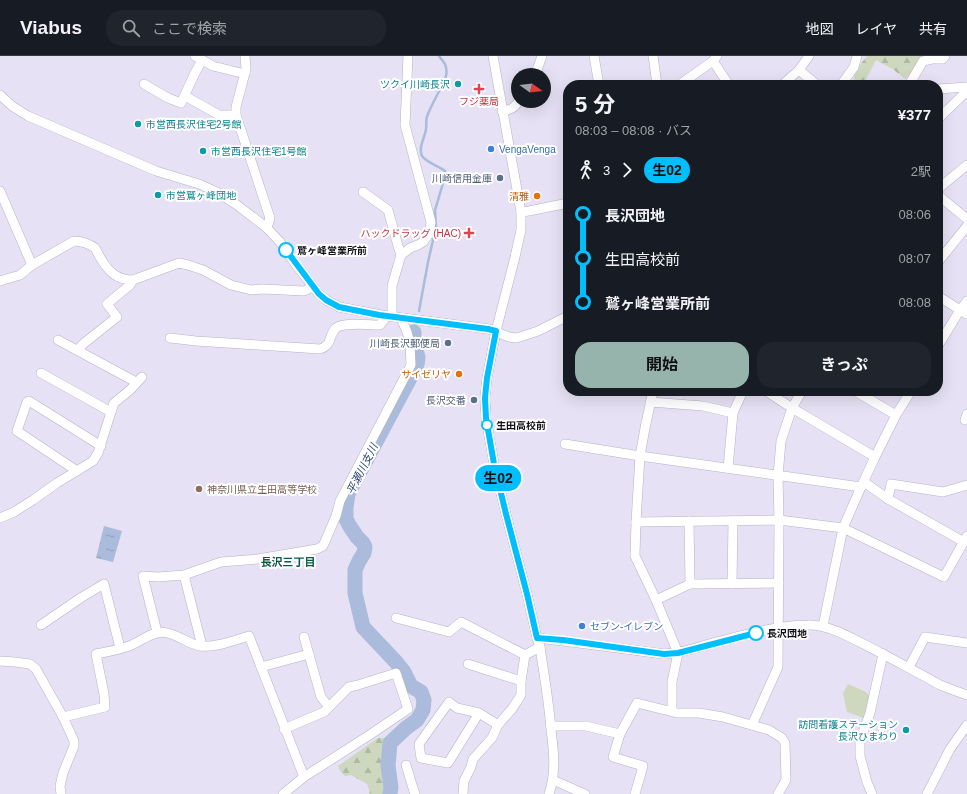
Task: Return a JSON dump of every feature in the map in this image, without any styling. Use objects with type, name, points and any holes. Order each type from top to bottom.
[{"type":"street","points":[[245,56],[246,69],[236,107],[236,115],[270,218],[268,228]]},
{"type":"street","points":[[401,255],[410,248],[423,242],[429,234],[431,222],[405,125],[408,56]]},
{"type":"street","points":[[493,56],[521,212],[521,230],[496,331],[487,378],[485,398],[486,418],[494,464],[540,647],[549,706],[554,756],[554,771],[549,794]]},
{"type":"street","points":[[538,68],[542,56]]},
{"type":"street","points":[[594,56],[598,80]]},
{"type":"street","points":[[653,56],[656,80]]},
{"type":"street","points":[[788,80],[799,70],[809,56]]},
{"type":"street","points":[[845,80],[854,67],[857,56]]},
{"type":"street","points":[[912,80],[923,62],[932,59],[943,59],[945,56]]},
{"type":"street","points":[[144,84],[168,98],[181,103],[195,72],[198,58],[213,66],[245,74]]},
{"type":"street","points":[[686,80],[715,59],[726,80]]},
{"type":"street","points":[[799,70],[811,80]]},
{"type":"street","points":[[943,88],[967,87]]},
{"type":"street","points":[[943,114],[967,91]]},
{"type":"street","points":[[0,95],[12,106],[28,116],[156,171],[208,188],[237,205],[268,228],[313,287],[326,300],[339,307],[422,321],[488,329],[516,338],[538,331],[563,318]]},
{"type":"street","points":[[185,96],[219,115],[236,115]]},
{"type":"street","points":[[502,111],[510,110],[512,108]]},
{"type":"street","points":[[943,184],[967,165]]},
{"type":"street","points":[[0,191],[32,265]]},
{"type":"street","points":[[157,632],[143,576],[158,577],[184,575],[221,562],[258,559],[316,549],[323,546],[336,516],[340,501],[411,365],[410,344],[407,332],[397,317],[392,286],[401,255],[388,210],[363,192]]},
{"type":"street","points":[[943,199],[967,219]]},
{"type":"street","points":[[521,212],[563,204]]},
{"type":"street","points":[[943,256],[967,226]]},
{"type":"street","points":[[0,281],[20,275],[32,265],[74,241],[77,241],[95,248],[104,263],[116,277],[125,280],[133,280],[180,263],[203,270],[231,285],[251,290],[263,289],[304,291],[313,287]]},
{"type":"street","points":[[78,350],[83,344],[117,317],[107,304],[130,285],[133,280]]},
{"type":"street","points":[[943,299],[963,312]]},
{"type":"street","points":[[943,339],[963,312],[967,300]]},
{"type":"street","points":[[170,338],[196,342],[320,349],[329,343],[336,328],[342,325],[380,324],[397,317]]},
{"type":"street","points":[[0,518],[14,512],[93,461],[101,446],[114,403],[130,390],[139,380],[58,340]]},
{"type":"street","points":[[41,373],[111,412]]},
{"type":"street","points":[[652,396],[640,456],[635,556],[656,600],[678,653],[672,682],[672,711]]},
{"type":"street","points":[[728,468],[733,413],[741,396]]},
{"type":"street","points":[[774,396],[875,457]]},
{"type":"street","points":[[752,725],[778,667],[778,476],[781,441],[792,408],[799,396]]},
{"type":"street","points":[[864,396],[896,415]]},
{"type":"street","points":[[823,626],[843,528],[875,457],[896,415],[908,396]]},
{"type":"street","points":[[77,471],[17,431],[27,402],[101,446]]},
{"type":"street","points":[[650,402],[703,406],[733,413]]},
{"type":"street","points":[[967,414],[965,420],[967,420]]},
{"type":"street","points":[[565,444],[778,476],[862,485],[966,539],[944,577],[843,528],[779,520],[636,522]]},
{"type":"street","points":[[888,499],[891,484],[943,492],[967,485]]},
{"type":"street","points":[[689,521],[690,584]]},
{"type":"street","points":[[732,584],[733,521]]},
{"type":"street","points":[[184,575],[202,646]]},
{"type":"street","points":[[656,600],[690,584],[779,583]]},
{"type":"street","points":[[41,625],[104,584],[120,648]]},
{"type":"street","points":[[396,618],[449,632],[461,622],[525,655]]},
{"type":"street","points":[[537,638],[563,640],[664,654],[678,653],[737,637],[778,628],[808,624],[823,626],[855,640],[909,667],[940,685],[967,695]]},
{"type":"street","points":[[63,717],[105,707],[96,654],[129,646],[157,632],[172,634],[194,645],[202,646],[212,646],[249,636],[304,778]]},
{"type":"street","points":[[304,637],[321,698],[329,707]]},
{"type":"street","points":[[909,667],[925,637],[967,641]]},
{"type":"street","points":[[525,655],[540,647]]},
{"type":"street","points":[[260,667],[309,654]]},
{"type":"street","points":[[872,794],[860,756],[860,741],[870,713],[883,654]]},
{"type":"street","points":[[463,794],[464,781],[473,759],[492,738],[498,724],[512,709],[521,695],[521,681],[525,655]]},
{"type":"street","points":[[0,661],[30,664],[36,669],[63,717],[74,741],[74,746],[63,773],[60,786],[61,794]]},
{"type":"street","points":[[468,664],[521,681]]},
{"type":"street","points":[[283,794],[304,778],[408,709],[396,673],[349,687],[324,712],[284,729]]},
{"type":"street","points":[[479,714],[448,763],[421,758],[419,744],[449,702],[457,708],[479,714],[498,724]]},
{"type":"street","points":[[635,794],[643,766],[613,757],[620,734],[637,703],[677,712],[700,713],[724,717],[769,730],[776,734],[782,738],[785,743],[786,780],[778,794]]},
{"type":"street","points":[[927,794],[950,749],[967,725]]},
{"type":"street","points":[[551,726],[586,726],[620,734]]},
{"type":"street","points":[[406,765],[415,794]]},
{"type":"street","points":[[552,780],[586,794]]},
{"type":"green space","points":[[867,56],[937,56],[923,61],[905,79],[894,70],[876,60],[866,80],[854,80],[854,77],[860,65]]},
{"type":"green space","points":[[848,684],[866,692],[870,697],[864,718],[847,712],[843,693]]},
{"type":"green space","points":[[378,738],[388,738],[396,746],[391,759],[394,783],[393,794],[369,794],[370,791],[367,784],[351,775],[345,776],[338,766]]},
{"type":"water","points":[[104,526],[122,531],[113,562],[96,558]]},
{"type":"waterway","name":"平瀬川支川","points":[[419,311],[436,227],[435,210],[444,180],[445,171],[429,162],[422,156],[421,153],[426,119],[446,75],[445,64],[439,56]]},
{"type":"waterway","name":"平瀬川支川","points":[[414,332],[415,323]]},
{"type":"waterway","name":"平瀬川支川","points":[[390,794],[391,787],[388,766],[390,743],[417,720],[423,710],[424,700],[421,692],[411,686],[404,672],[396,662],[363,627],[355,593],[355,570],[364,553],[365,547],[346,519],[346,507],[348,494],[416,367],[418,357],[414,342],[414,332]]},
{"type":"bus line","name":"生02","points":[[286,250],[319,294],[330,303],[339,307],[379,315],[496,331],[487,378],[485,398],[486,418],[494,464],[537,638],[563,640],[664,654],[678,653],[756,633]]},
{"type":"place","name":"ツクイ川崎長沢","points":[[458,84]]},
{"type":"place","name":"フジ薬局","points":[[479,89]]},
{"type":"place","name":"市営西長沢住宅2号館","points":[[138,124]]},
{"type":"place","name":"VengaVenga","points":[[491,149]]},
{"type":"place","name":"市営西長沢住宅1号館","points":[[203,151]]},
{"type":"place","name":"川崎信用金庫","points":[[500,178]]},
{"type":"place","name":"市営鷲ヶ峰団地","points":[[158,195]]},
{"type":"place","name":"清雅","points":[[537,196]]},
{"type":"place","name":"ハックドラッグ (HAC)","points":[[469,233]]},
{"type":"place","name":"鷲ヶ峰営業所前","points":[[286,250]]},
{"type":"place","name":"川崎長沢郵便局","points":[[448,343]]},
{"type":"place","name":"サイゼリヤ","points":[[459,374]]},
{"type":"place","name":"長沢交番","points":[[474,400]]},
{"type":"place","name":"生田高校前","points":[[487,425]]},
{"type":"place","name":"神奈川県立生田高等学校","points":[[199,489]]},
{"type":"place","name":"セブン-イレブン","points":[[582,626]]},
{"type":"place","name":"長沢団地","points":[[756,633]]},
{"type":"place","name":"訪問看護ステーション 長沢ひまわり","points":[[906,730]]},
{"type":"district","name":"長沢三丁目","points":[[288,562]]}]
